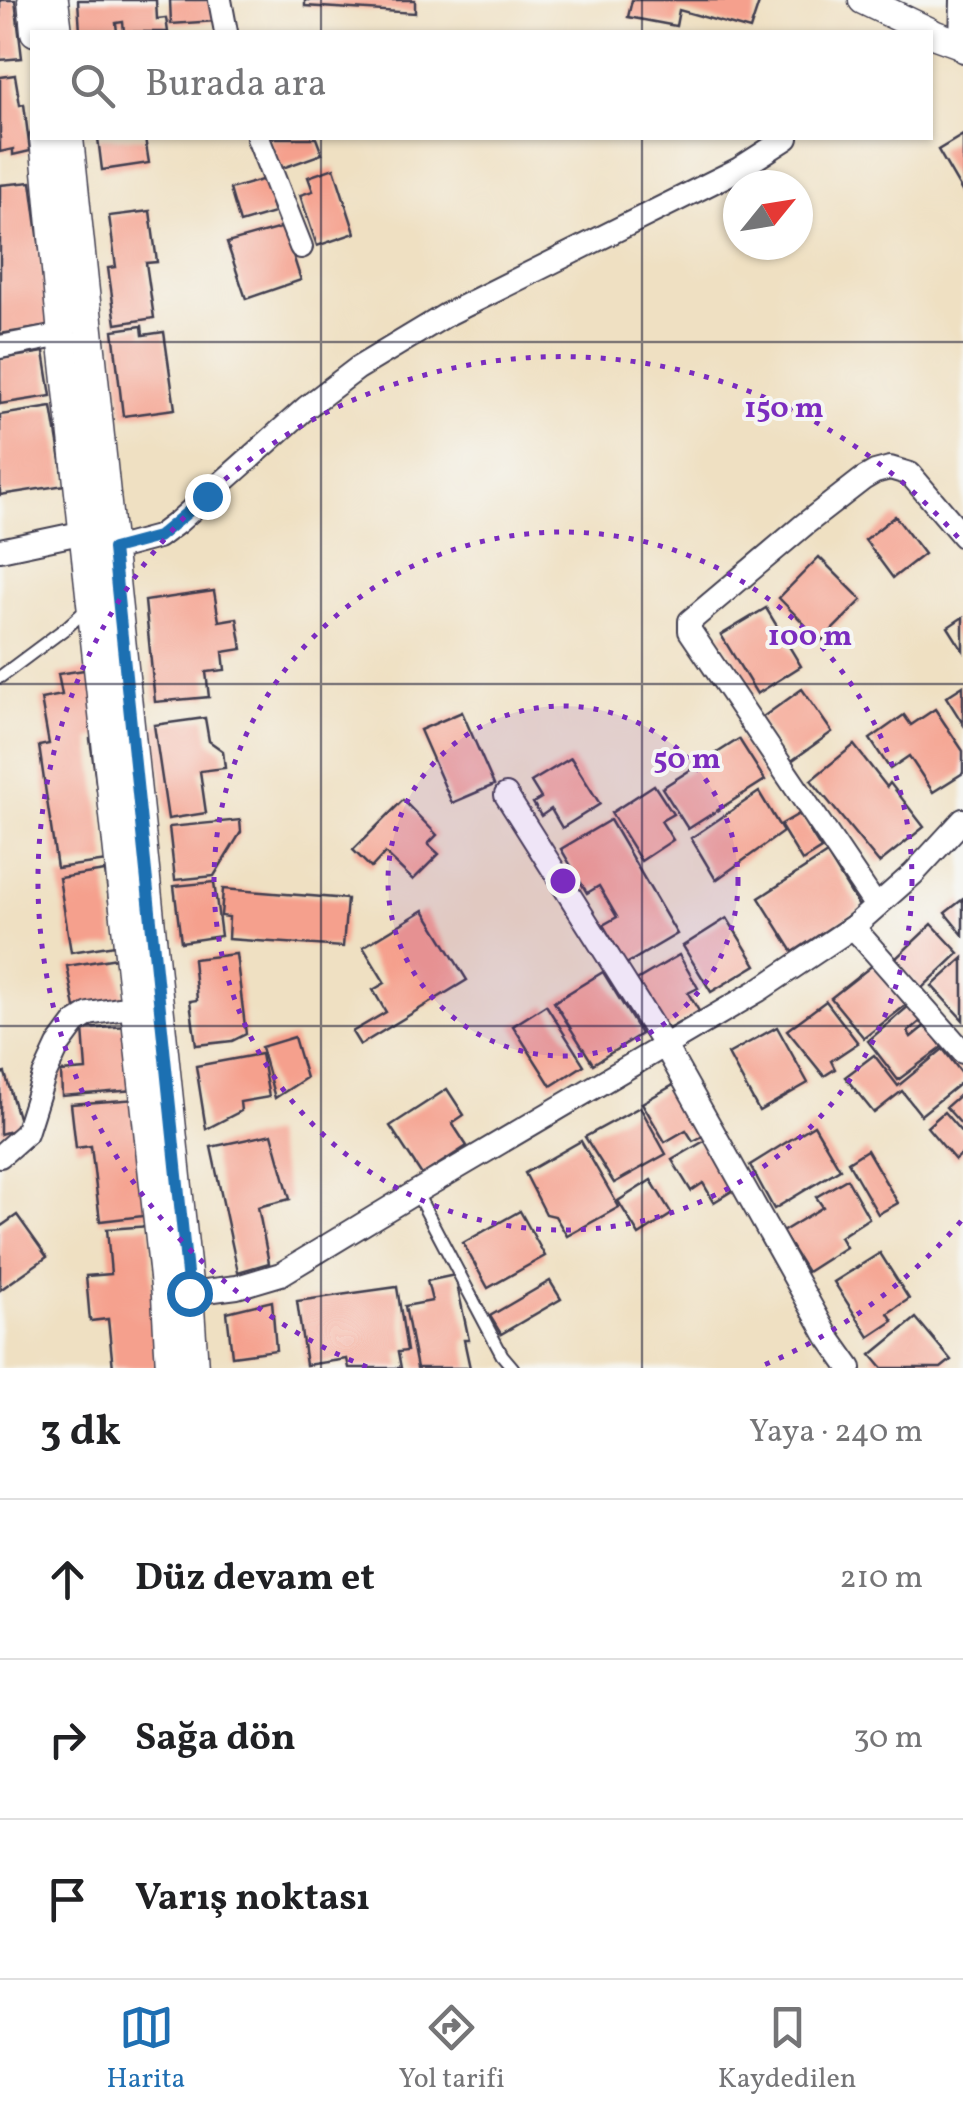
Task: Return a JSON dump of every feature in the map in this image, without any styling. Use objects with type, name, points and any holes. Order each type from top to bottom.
[{"type":"street","points":[[32,0],[35,30]]},
{"type":"street","points":[[54,0],[58,30]]},
{"type":"street","points":[[220,0],[226,30]]},
{"type":"street","points":[[939,37],[962,0]]},
{"type":"street","points":[[870,4],[924,30]]},
{"type":"street","points":[[44,140],[62,335],[101,561],[178,1295],[170,1368]]},
{"type":"street","points":[[69,140],[136,1006],[178,1295],[194,1368]]},
{"type":"street","points":[[259,140],[301,247]]},
{"type":"street","points":[[0,550],[101,561],[168,530],[306,406],[358,368],[446,315],[739,169],[783,140]]},
{"type":"street","points":[[0,347],[62,335]]},
{"type":"street","points":[[876,906],[690,631],[690,621],[805,524],[876,472],[890,468],[910,474],[963,536]]},
{"type":"street","points":[[506,796],[665,1046],[828,1337],[850,1368]]},
{"type":"street","points":[[178,1295],[237,1287],[282,1274],[759,990],[853,927],[913,874],[963,820]]},
{"type":"street","points":[[853,927],[963,1052]]},
{"type":"street","points":[[0,1156],[26,1133],[44,1076],[58,1046],[75,1023],[89,1014],[136,1006]]},
{"type":"lane","points":[[0,677],[67,627],[101,561]]},
{"type":"lane","points":[[416,1192],[502,1355],[513,1368]]},
{"type":"building","points":[[0,0],[15,0],[22,58],[0,60]]},
{"type":"building","points":[[78,0],[156,0],[157,19],[166,18],[168,30],[124,30],[123,22],[116,23],[117,30],[80,30]]},
{"type":"building","points":[[170,0],[214,0],[216,21],[171,24]]},
{"type":"building","points":[[305,0],[415,0],[415,13],[305,6]]},
{"type":"building","points":[[632,0],[760,0],[750,30],[679,10],[676,26],[628,17]]},
{"type":"building","points":[[15,75],[20,105],[24,104],[30,151],[13,155],[13,149],[0,152],[0,77]]},
{"type":"building","points":[[963,135],[963,193],[938,150]]},
{"type":"building","points":[[98,140],[145,140],[149,163],[102,170]]},
{"type":"building","points":[[270,140],[317,140],[322,154],[280,169]]},
{"type":"building","points":[[334,168],[355,233],[317,246],[300,195],[313,191],[308,177]]},
{"type":"building","points":[[265,179],[274,213],[240,223],[230,189]]},
{"type":"building","points":[[31,182],[50,326],[0,334],[0,185]]},
{"type":"building","points":[[150,211],[157,262],[146,263],[154,318],[116,324],[108,268],[116,267],[109,216]]},
{"type":"building","points":[[284,227],[301,280],[246,299],[227,243]]},
{"type":"building","points":[[142,326],[143,335],[164,332],[175,409],[123,416],[113,330]]},
{"type":"building","points":[[44,352],[51,396],[0,404],[0,359]]},
{"type":"building","points":[[52,407],[65,485],[0,495],[0,415]]},
{"type":"building","points":[[895,516],[924,554],[893,578],[865,540]]},
{"type":"building","points":[[819,557],[862,600],[821,641],[779,598]]},
{"type":"building","points":[[214,591],[219,621],[237,618],[242,649],[223,652],[225,670],[206,672],[209,697],[155,702],[145,601]]},
{"type":"building","points":[[766,608],[801,666],[757,694],[721,635]]},
{"type":"building","points":[[963,617],[963,651],[948,627]]},
{"type":"building","points":[[91,669],[103,734],[90,739],[107,861],[57,868],[39,746],[49,744],[41,699],[62,695],[58,674]]},
{"type":"building","points":[[963,686],[963,724],[946,697]]},
{"type":"building","points":[[802,689],[832,732],[790,762],[760,719]]},
{"type":"building","points":[[935,709],[963,751],[963,773],[933,792],[909,756],[890,769],[870,739],[904,715],[911,725]]},
{"type":"building","points":[[462,712],[494,785],[452,803],[420,730]]},
{"type":"building","points":[[205,718],[209,741],[223,751],[225,768],[200,771],[206,813],[168,819],[154,725]]},
{"type":"building","points":[[739,739],[765,780],[688,829],[662,788]]},
{"type":"building","points":[[854,745],[924,827],[879,863],[811,780]]},
{"type":"building","points":[[571,758],[600,804],[562,828],[551,809],[541,816],[533,803],[541,798],[531,782]]},
{"type":"building","points":[[654,785],[673,814],[661,821],[673,840],[641,861],[611,813]]},
{"type":"building","points":[[759,792],[783,832],[716,880],[691,838]]},
{"type":"building","points":[[403,800],[437,835],[428,844],[439,854],[413,880],[385,853],[371,868],[353,850]]},
{"type":"building","points":[[799,814],[821,849],[802,861],[780,825]]},
{"type":"building","points":[[240,820],[241,832],[214,876],[175,880],[169,827]]},
{"type":"building","points":[[610,820],[677,934],[626,964],[603,925],[617,917],[599,886],[587,893],[561,849]]},
{"type":"building","points":[[827,854],[860,908],[793,952],[759,898]]},
{"type":"building","points":[[105,871],[115,945],[71,952],[59,878]]},
{"type":"building","points":[[214,882],[221,936],[181,942],[174,886]]},
{"type":"building","points":[[223,889],[347,899],[343,947],[228,939],[229,917],[221,916]]},
{"type":"building","points":[[963,899],[963,935],[945,913]]},
{"type":"building","points":[[424,910],[467,980],[360,1045],[352,1032],[386,1012],[373,990],[385,983],[363,947]]},
{"type":"building","points":[[727,918],[756,965],[711,992],[683,946]]},
{"type":"building","points":[[932,924],[959,953],[921,989],[894,960]]},
{"type":"building","points":[[236,954],[246,1034],[232,1041],[196,1045],[190,1001],[197,1000],[193,959]]},
{"type":"building","points":[[679,955],[698,988],[688,993],[699,1011],[665,1031],[635,981]]},
{"type":"building","points":[[117,958],[124,999],[75,1008],[67,966]]},
{"type":"building","points":[[963,958],[963,1020],[932,986]]},
{"type":"building","points":[[874,964],[906,1005],[864,1038],[831,998]]},
{"type":"building","points":[[603,972],[641,1034],[593,1064],[554,1002]]},
{"type":"building","points":[[826,1001],[858,1043],[831,1061],[835,1069],[824,1076],[787,1030]]},
{"type":"building","points":[[546,1005],[584,1065],[551,1086],[513,1026]]},
{"type":"building","points":[[910,1005],[922,1020],[908,1032],[911,1037],[927,1024],[942,1047],[898,1080],[868,1041]]},
{"type":"building","points":[[129,1026],[134,1090],[62,1096],[61,1072],[86,1070],[83,1029]]},
{"type":"building","points":[[777,1027],[808,1083],[759,1111],[728,1054]]},
{"type":"building","points":[[294,1037],[306,1078],[275,1098],[261,1047]]},
{"type":"building","points":[[943,1049],[963,1075],[963,1081],[921,1115],[902,1091],[874,1113],[845,1077],[874,1055],[898,1086]]},
{"type":"building","points":[[261,1054],[269,1097],[240,1102],[241,1111],[206,1129],[196,1066]]},
{"type":"building","points":[[5,1073],[21,1128],[0,1134],[0,1074]]},
{"type":"building","points":[[677,1083],[707,1134],[693,1141],[686,1130],[665,1142],[642,1103]]},
{"type":"building","points":[[447,1089],[464,1115],[452,1123],[467,1146],[422,1175],[390,1126]]},
{"type":"building","points":[[963,1092],[963,1126],[946,1107]]},
{"type":"building","points":[[137,1099],[152,1215],[100,1221],[91,1146],[76,1148],[71,1104]]},
{"type":"building","points":[[640,1107],[666,1154],[614,1183],[585,1137]]},
{"type":"building","points":[[944,1112],[963,1134],[963,1153],[955,1160],[927,1127]]},
{"type":"building","points":[[814,1125],[840,1169],[774,1209],[750,1165]]},
{"type":"building","points":[[272,1134],[290,1199],[258,1207],[269,1263],[238,1272],[211,1147]]},
{"type":"building","points":[[706,1140],[735,1189],[714,1202],[703,1183],[691,1191],[672,1160]]},
{"type":"building","points":[[581,1141],[619,1207],[567,1236],[555,1216],[546,1214],[525,1173]]},
{"type":"building","points":[[867,1150],[898,1203],[878,1214],[848,1162]]},
{"type":"building","points":[[847,1179],[869,1218],[840,1237],[846,1247],[807,1272],[782,1232],[823,1207],[816,1197]]},
{"type":"building","points":[[651,1180],[672,1214],[639,1235],[618,1201]]},
{"type":"building","points":[[520,1211],[545,1256],[488,1288],[463,1243]]},
{"type":"building","points":[[17,1215],[47,1257],[0,1290],[0,1227]]},
{"type":"building","points":[[150,1226],[156,1368],[113,1368],[108,1319],[90,1321],[86,1276],[111,1274],[107,1229]]},
{"type":"building","points":[[880,1253],[909,1299],[888,1313],[893,1321],[869,1337],[834,1282]]},
{"type":"building","points":[[455,1275],[469,1340],[464,1340],[470,1368],[417,1368],[405,1306],[432,1301],[427,1281]]},
{"type":"building","points":[[550,1281],[561,1299],[501,1334],[490,1316]]},
{"type":"building","points":[[397,1287],[407,1351],[398,1352],[401,1368],[349,1368],[347,1359],[306,1365],[297,1301]]},
{"type":"building","points":[[272,1301],[276,1350],[232,1356],[227,1312]]},
{"type":"building","points":[[916,1318],[951,1360],[941,1368],[882,1368],[871,1355]]},
{"type":"route","points":[[189,1293],[113,549],[158,537],[207,496]]}]
